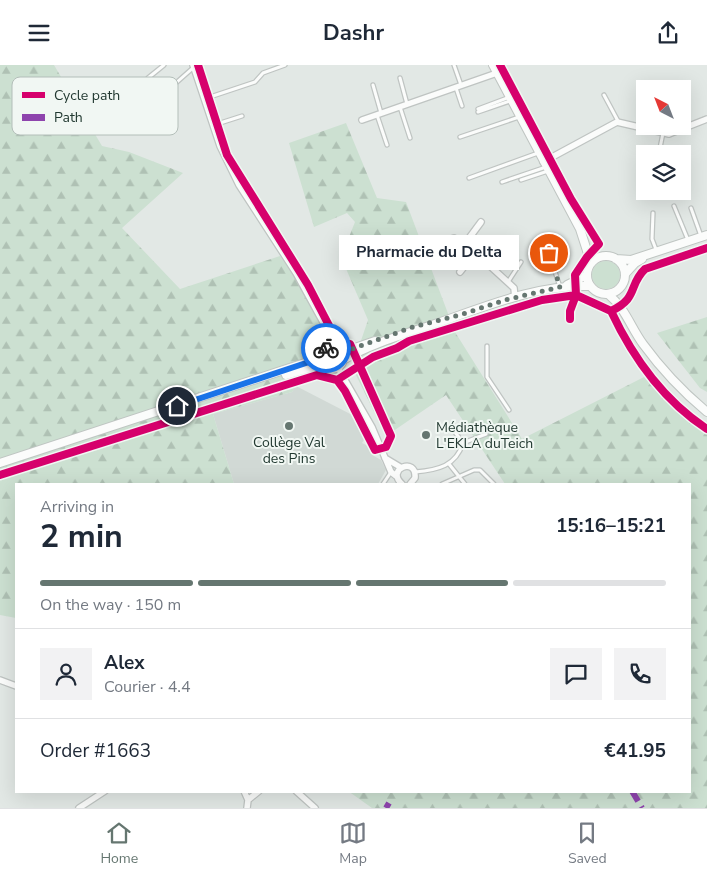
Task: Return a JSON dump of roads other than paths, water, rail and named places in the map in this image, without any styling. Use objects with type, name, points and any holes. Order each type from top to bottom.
[{"type":"main road","points":[[493,65],[586,243],[591,263],[587,275],[590,286],[598,293],[608,294],[621,305],[642,343],[665,373],[707,412]]},
{"type":"main road","points":[[591,263],[601,257],[632,260],[704,236]]},
{"type":"main road","points":[[586,243],[601,257]]},
{"type":"main road","points":[[621,305],[620,287],[625,275],[635,263],[654,253]]},
{"type":"main road","points":[[614,258],[622,265],[625,275]]},
{"type":"main road","points":[[562,287],[587,275]]},
{"type":"main road","points":[[0,463],[312,361],[323,351],[335,348],[352,349],[413,327],[515,298],[562,287],[590,286]]},
{"type":"main road","points":[[608,294],[620,287]]},
{"type":"main road","points":[[195,400],[310,368],[325,367],[331,370],[338,368],[343,360],[354,354],[463,314]]},
{"type":"main road","points":[[335,348],[342,354],[343,360]]},
{"type":"main road","points":[[323,351],[320,358],[325,367]]},
{"type":"street","points":[[194,66],[213,126],[239,185],[296,273],[330,333],[335,348]]},
{"type":"street","points":[[362,120],[497,73]]},
{"type":"street","points":[[691,126],[707,119]]},
{"type":"street","points":[[546,167],[619,123],[636,127]]},
{"type":"street","points":[[464,245],[481,222]]},
{"type":"street","points":[[434,244],[454,238],[514,287],[515,298]]},
{"type":"street","points":[[460,272],[474,254]]},
{"type":"street","points":[[338,368],[372,427],[391,472],[401,483]]},
{"type":"street","points":[[385,458],[400,467],[409,466],[415,472],[415,478],[411,483]]},
{"type":"street","points":[[396,476],[400,467]]},
{"type":"street","points":[[0,680],[15,686]]},
{"type":"street","points":[[79,808],[101,793]]},
{"type":"street","points":[[245,793],[248,800],[247,808]]},
{"type":"street","points":[[248,800],[257,793]]},
{"type":"street","points":[[298,793],[315,808]]},
{"type":"lane","points":[[149,77],[164,65]]},
{"type":"lane","points":[[204,99],[255,82],[263,73],[285,65]]},
{"type":"lane","points":[[454,65],[462,106]]},
{"type":"lane","points":[[178,80],[194,66]]},
{"type":"lane","points":[[400,78],[407,104]]},
{"type":"lane","points":[[373,85],[387,145]]},
{"type":"lane","points":[[604,95],[619,123]]},
{"type":"lane","points":[[478,111],[511,99]]},
{"type":"lane","points":[[400,107],[410,138]]},
{"type":"lane","points":[[213,126],[242,116]]},
{"type":"lane","points":[[460,137],[520,117]]},
{"type":"lane","points":[[469,178],[538,153]]},
{"type":"lane","points":[[521,180],[546,167]]},
{"type":"lane","points":[[502,183],[546,167]]},
{"type":"lane","points":[[674,205],[689,241]]},
{"type":"lane","points":[[691,208],[704,236]]},
{"type":"lane","points":[[653,213],[652,239],[654,253]]},
{"type":"lane","points":[[549,253],[562,287]]},
{"type":"lane","points":[[508,282],[521,262]]},
{"type":"lane","points":[[487,346],[487,377],[510,410]]},
{"type":"lane","points":[[452,428],[463,443]]},
{"type":"lane","points":[[463,443],[486,434]]},
{"type":"lane","points":[[415,472],[428,471],[449,464],[460,455],[463,443]]},
{"type":"lane","points":[[449,464],[459,474],[464,483]]},
{"type":"lane","points":[[444,483],[459,474],[480,469],[493,483]]},
{"type":"lane","points":[[384,483],[391,472]]},
{"type":"place","name":"Pharmacie du Delta","points":[[549,253]]},
{"type":"place","name":"Collège Val des Pins","points":[[289,426]]},
{"type":"place","name":"Médiathèque L'EKLA duTeich","points":[[426,435]]}]
